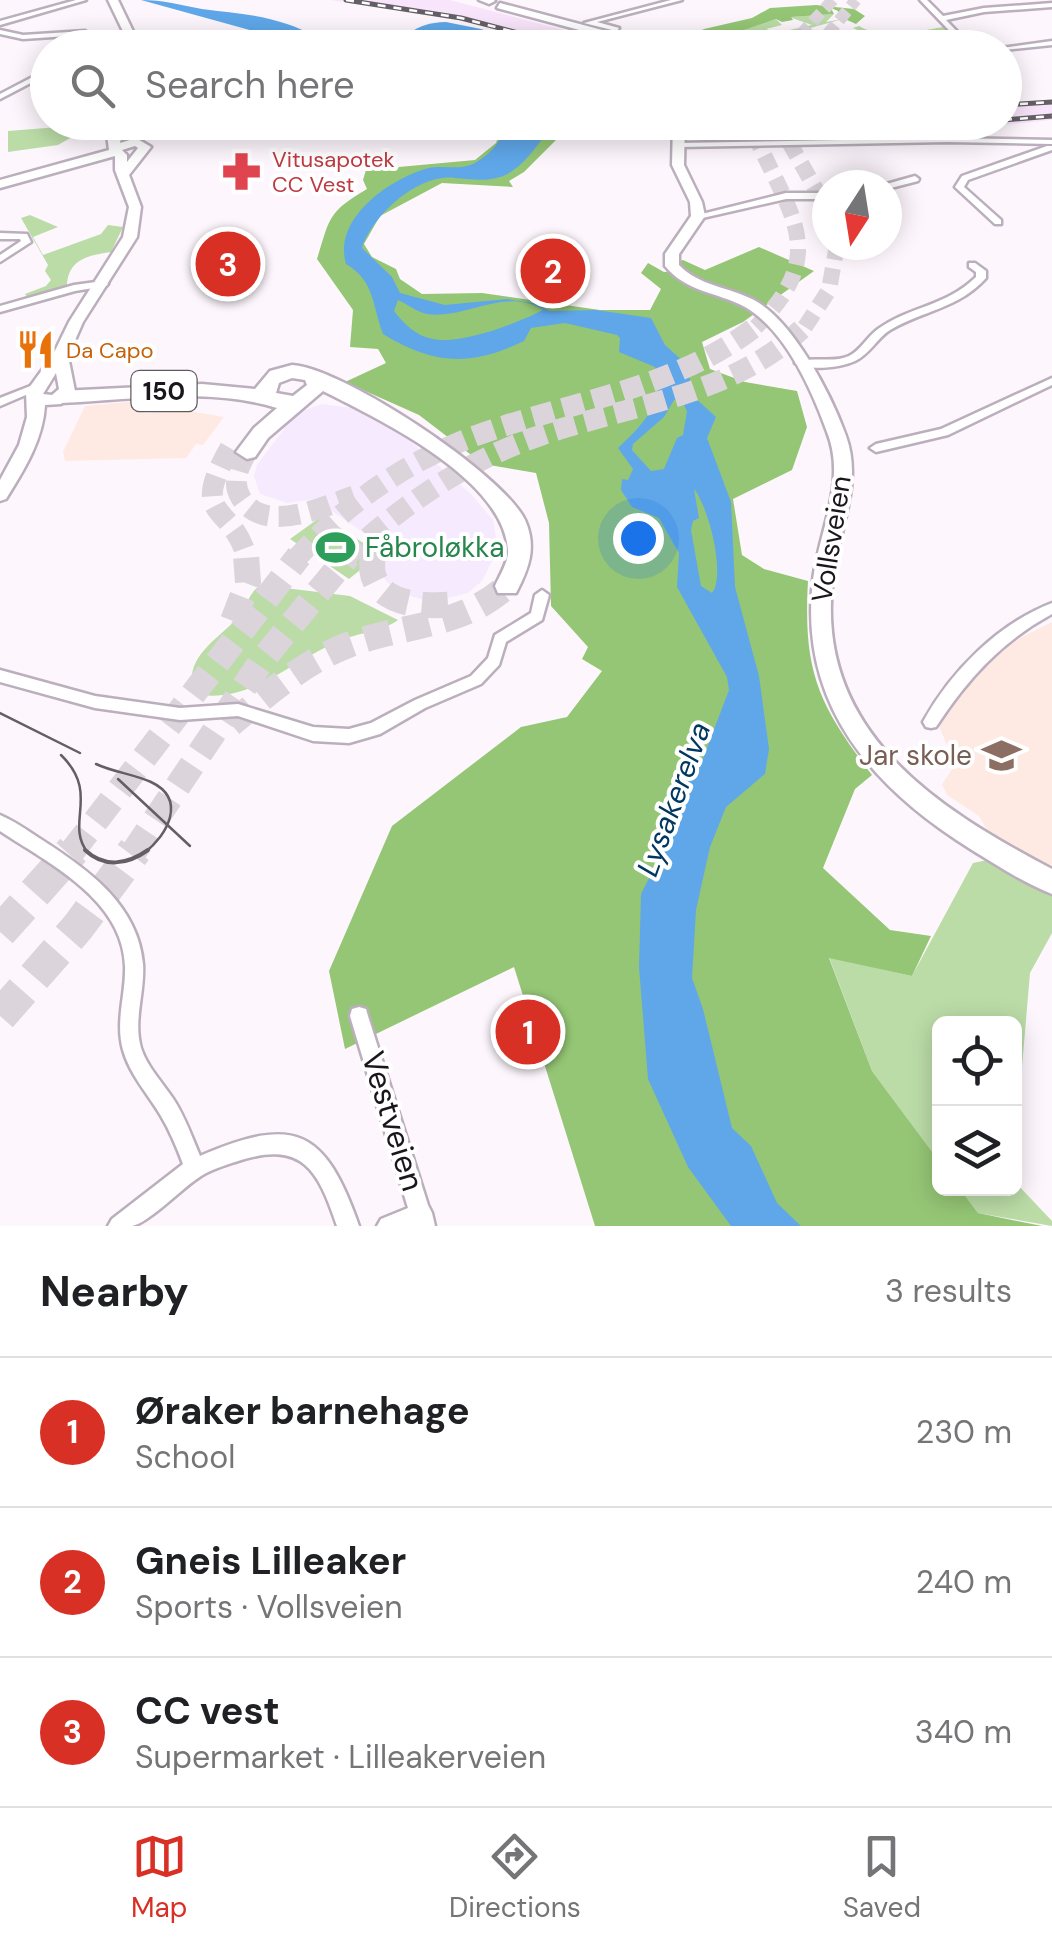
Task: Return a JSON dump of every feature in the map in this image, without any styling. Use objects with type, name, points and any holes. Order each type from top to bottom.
[{"type":"highway","name":"150","points":[[269,390],[295,371],[315,393]]},
{"type":"highway","points":[[269,390],[239,450],[315,393],[364,405],[388,418],[461,480],[497,520],[506,536],[500,584]]},
{"type":"highway","name":"150","points":[[49,391],[315,393]]},
{"type":"main road","points":[[491,2],[592,30]]},
{"type":"main road","points":[[491,2],[512,2],[526,14]]},
{"type":"main road","points":[[117,3],[128,30]]},
{"type":"main road","points":[[0,494],[49,391],[76,322],[125,249],[136,217],[134,197],[115,140]]},
{"type":"main road","points":[[130,140],[136,148]]},
{"type":"main road","points":[[679,140],[680,171],[696,202],[698,216]]},
{"type":"main road","points":[[0,184],[136,148]]},
{"type":"main road","points":[[124,174],[136,148]]},
{"type":"main road","name":"Vollsveien","points":[[698,216],[672,254],[674,270],[770,317],[800,364],[842,450],[843,471],[819,614],[825,660],[836,694],[868,749],[915,798],[975,842],[1052,882]]},
{"type":"street","points":[[0,23],[83,0]]},
{"type":"street","points":[[616,30],[587,22],[680,0]]},
{"type":"street","points":[[922,0],[951,30]]},
{"type":"street","points":[[940,19],[984,10],[1052,5]]},
{"type":"street","points":[[0,32],[30,37]]},
{"type":"street","points":[[1022,46],[1052,43]]},
{"type":"street","points":[[0,97],[30,81]]},
{"type":"street","points":[[679,145],[960,140],[1049,145]]},
{"type":"street","points":[[998,222],[958,187],[965,178],[1049,145]]},
{"type":"street","points":[[902,182],[915,179]]},
{"type":"street","points":[[698,216],[786,196],[812,196]]},
{"type":"street","points":[[0,236],[24,236],[26,242],[0,259]]},
{"type":"street","points":[[800,364],[840,362],[858,356],[884,329],[924,316],[969,292],[981,278],[980,271],[972,266]]},
{"type":"street","points":[[0,309],[103,284]]},
{"type":"street","points":[[876,448],[944,432],[1052,381]]},
{"type":"street","points":[[2,401],[49,391]]},
{"type":"street","points":[[0,676],[94,702],[180,714],[238,710],[313,734],[349,736],[375,730],[420,704],[476,680],[494,661],[500,639],[537,616],[542,595]]},
{"type":"street","points":[[931,722],[959,676],[998,642],[1052,608]]},
{"type":"street","points":[[0,822],[100,895],[126,928],[134,956],[129,1028],[132,1052],[170,1113],[195,1168]]},
{"type":"street","name":"Vestveien","points":[[359,1016],[423,1219]]},
{"type":"street","points":[[120,1226],[195,1168],[236,1149],[260,1144],[294,1145],[320,1162],[331,1177],[348,1226]]},
{"type":"street","points":[[388,1226],[423,1219]]},
{"type":"shaded area","points":[[330,0],[450,0],[564,30],[501,30],[459,19]]},
{"type":"shaded area","points":[[1052,100],[1052,120],[1022,123],[1022,102]]},
{"type":"shaded area","points":[[138,401],[144,413],[190,411],[224,417],[203,445],[196,444],[186,458],[65,461],[63,452],[85,406]]},
{"type":"shaded area","points":[[322,404],[353,408],[400,432],[471,494],[493,520],[498,549],[482,581],[468,593],[432,602],[396,592],[377,570],[385,547],[314,499],[287,503],[260,494],[254,476],[257,465],[296,413]]},
{"type":"shaded area","name":"Jar skole","points":[[1052,622],[1052,882],[1002,857],[979,816],[947,795],[942,784],[951,771],[953,759],[938,724],[963,687],[1006,645]]},
{"type":"green space","points":[[816,5],[854,9],[865,16],[856,24],[831,8],[834,14],[791,17],[793,20],[782,22],[776,19],[744,30],[702,30],[752,18],[770,8]]},
{"type":"green space","points":[[834,14],[826,22],[843,19],[790,30],[812,25],[789,17]]},
{"type":"green space","points":[[776,19],[782,25],[738,30]]},
{"type":"green space","points":[[30,129],[30,140],[67,140],[58,145],[8,152],[8,131]]},
{"type":"green space","points":[[497,140],[556,140],[524,172],[509,181],[513,187],[442,183],[380,216],[364,244],[372,257],[396,269],[400,279],[422,294],[482,293],[600,310],[650,310],[661,289],[641,273],[648,263],[664,272],[678,271],[677,262],[683,260],[705,270],[759,247],[814,271],[743,322],[702,342],[710,369],[745,382],[797,391],[807,427],[792,470],[733,499],[742,555],[764,569],[808,581],[808,640],[818,686],[839,728],[872,775],[855,789],[823,868],[890,930],[931,936],[912,976],[829,958],[872,1071],[932,1152],[932,1196],[965,1196],[978,1213],[1042,1226],[595,1226],[514,967],[345,1049],[329,971],[392,826],[521,727],[567,717],[602,671],[582,659],[588,647],[551,606],[549,523],[536,473],[483,464],[419,415],[345,382],[386,363],[378,349],[350,347],[353,310],[317,259],[332,217],[367,189],[363,180],[366,170],[475,160]]},
{"type":"green space","points":[[30,215],[58,227],[33,237],[43,255],[101,234],[108,225],[123,227],[111,252],[87,257],[75,265],[67,287],[28,298],[25,294],[51,280],[45,271],[48,265],[21,218]]},
{"type":"green space","name":"Fåbroløkka","points":[[322,516],[380,554],[349,579],[290,539]]},
{"type":"green space","points":[[261,585],[350,596],[398,620],[339,641],[255,686],[220,695],[201,695],[192,688],[199,656],[238,617]]},
{"type":"green space","points":[[1002,857],[1052,882],[1052,933],[1030,973],[1022,1067],[1022,1016],[932,1016],[932,1152],[872,1071],[829,957],[912,976],[973,863]]},
{"type":"green space","points":[[1022,1189],[1052,1221],[1052,1226],[978,1213],[965,1196],[1022,1196]]},
{"type":"water","points":[[141,0],[245,14],[300,30],[250,30]]},
{"type":"water","points":[[446,22],[484,30],[415,30]]},
{"type":"water","points":[[498,140],[541,140],[516,168],[500,177],[441,178],[412,190],[386,210],[362,248],[392,277],[400,293],[445,305],[507,299],[532,303],[550,311],[596,310],[651,318],[665,345],[686,364],[694,397],[716,417],[707,438],[731,502],[735,587],[759,676],[769,749],[765,774],[726,807],[710,847],[696,910],[692,978],[732,1128],[751,1146],[777,1203],[801,1226],[731,1226],[688,1167],[648,1079],[639,967],[641,894],[677,823],[688,780],[702,761],[729,690],[727,677],[677,587],[679,553],[659,518],[632,507],[621,490],[622,479],[628,480],[633,469],[618,448],[644,421],[655,402],[655,367],[619,352],[617,335],[565,323],[531,328],[524,341],[486,355],[452,359],[419,352],[383,334],[368,286],[346,264],[347,232],[379,193],[422,170],[475,163]],"holes":[[[398,300],[416,310],[442,315],[514,301],[543,310],[489,332],[445,340],[411,329],[394,311]],[[681,399],[687,411],[683,435],[677,438],[664,469],[651,471],[632,450],[633,444],[664,417],[674,400]],[[694,489],[714,541],[717,572],[712,593],[701,586],[691,530],[693,521],[699,518]]]},
{"type":"tunnel","points":[[805,30],[833,0]]},
{"type":"tunnel","points":[[831,30],[856,0]]},
{"type":"tunnel","points":[[757,140],[759,145]]},
{"type":"tunnel","points":[[788,140],[790,145]]},
{"type":"tunnel","points":[[758,142],[792,216],[798,258],[792,279],[758,325]]},
{"type":"tunnel","points":[[789,142],[812,183]]},
{"type":"tunnel","points":[[807,324],[829,290],[834,260]]},
{"type":"tunnel","points":[[345,558],[411,503],[483,459],[536,437],[714,383],[747,368],[807,324]]},
{"type":"tunnel","points":[[297,558],[362,498],[437,452],[492,430],[664,377],[729,345],[758,325]]},
{"type":"tunnel","points":[[230,448],[218,472],[213,500],[240,540],[247,558]]},
{"type":"tunnel","points":[[247,452],[237,474],[238,492],[251,509],[264,515],[294,515],[354,496]]},
{"type":"tunnel","points":[[373,558],[386,530]]},
{"type":"tunnel","points":[[233,621],[248,582],[246,556]]},
{"type":"tunnel","points":[[71,853],[299,556]]},
{"type":"tunnel","points":[[133,853],[263,659],[348,556]]},
{"type":"tunnel","points":[[373,558],[377,585],[386,594],[413,603],[457,604]]},
{"type":"tunnel","points":[[231,724],[316,660],[369,638],[451,618],[489,600],[507,586]]},
{"type":"tunnel","points":[[0,932],[73,850]]},
{"type":"tunnel","points":[[0,1016],[78,927],[135,850]]},
{"type":"tram line","points":[[0,713],[80,753]]},
{"type":"tram line","points":[[61,755],[79,783],[79,831],[88,852]]},
{"type":"tram line","points":[[96,764],[162,789],[171,807],[167,825]]},
{"type":"tram line","points":[[118,779],[167,825]]},
{"type":"tram line","points":[[146,851],[167,825]]},
{"type":"tram line","points":[[167,825],[190,846]]},
{"type":"tram line","points":[[88,852],[100,860],[116,862],[146,851]]},
{"type":"railway","points":[[346,0],[461,18],[507,30]]},
{"type":"railway","points":[[1022,104],[1052,102]]},
{"type":"railway","points":[[1022,118],[1052,116]]},
{"type":"place","name":"Vitusapotek CC Vest","points":[[242,172]]},
{"type":"place","name":"CC vest","points":[[228,264]]},
{"type":"place","name":"Gneis Lilleaker","points":[[553,271]]},
{"type":"place","name":"Da Capo","points":[[36,350]]},
{"type":"place","name":"Fåbroløkka","points":[[335,547]]},
{"type":"place","name":"Jar skole","points":[[1002,755]]},
{"type":"place","name":"Øraker barnehage","points":[[528,1032]]},
{"type":"water label","name":"Lysakerelva","points":[[674,799]]}]
